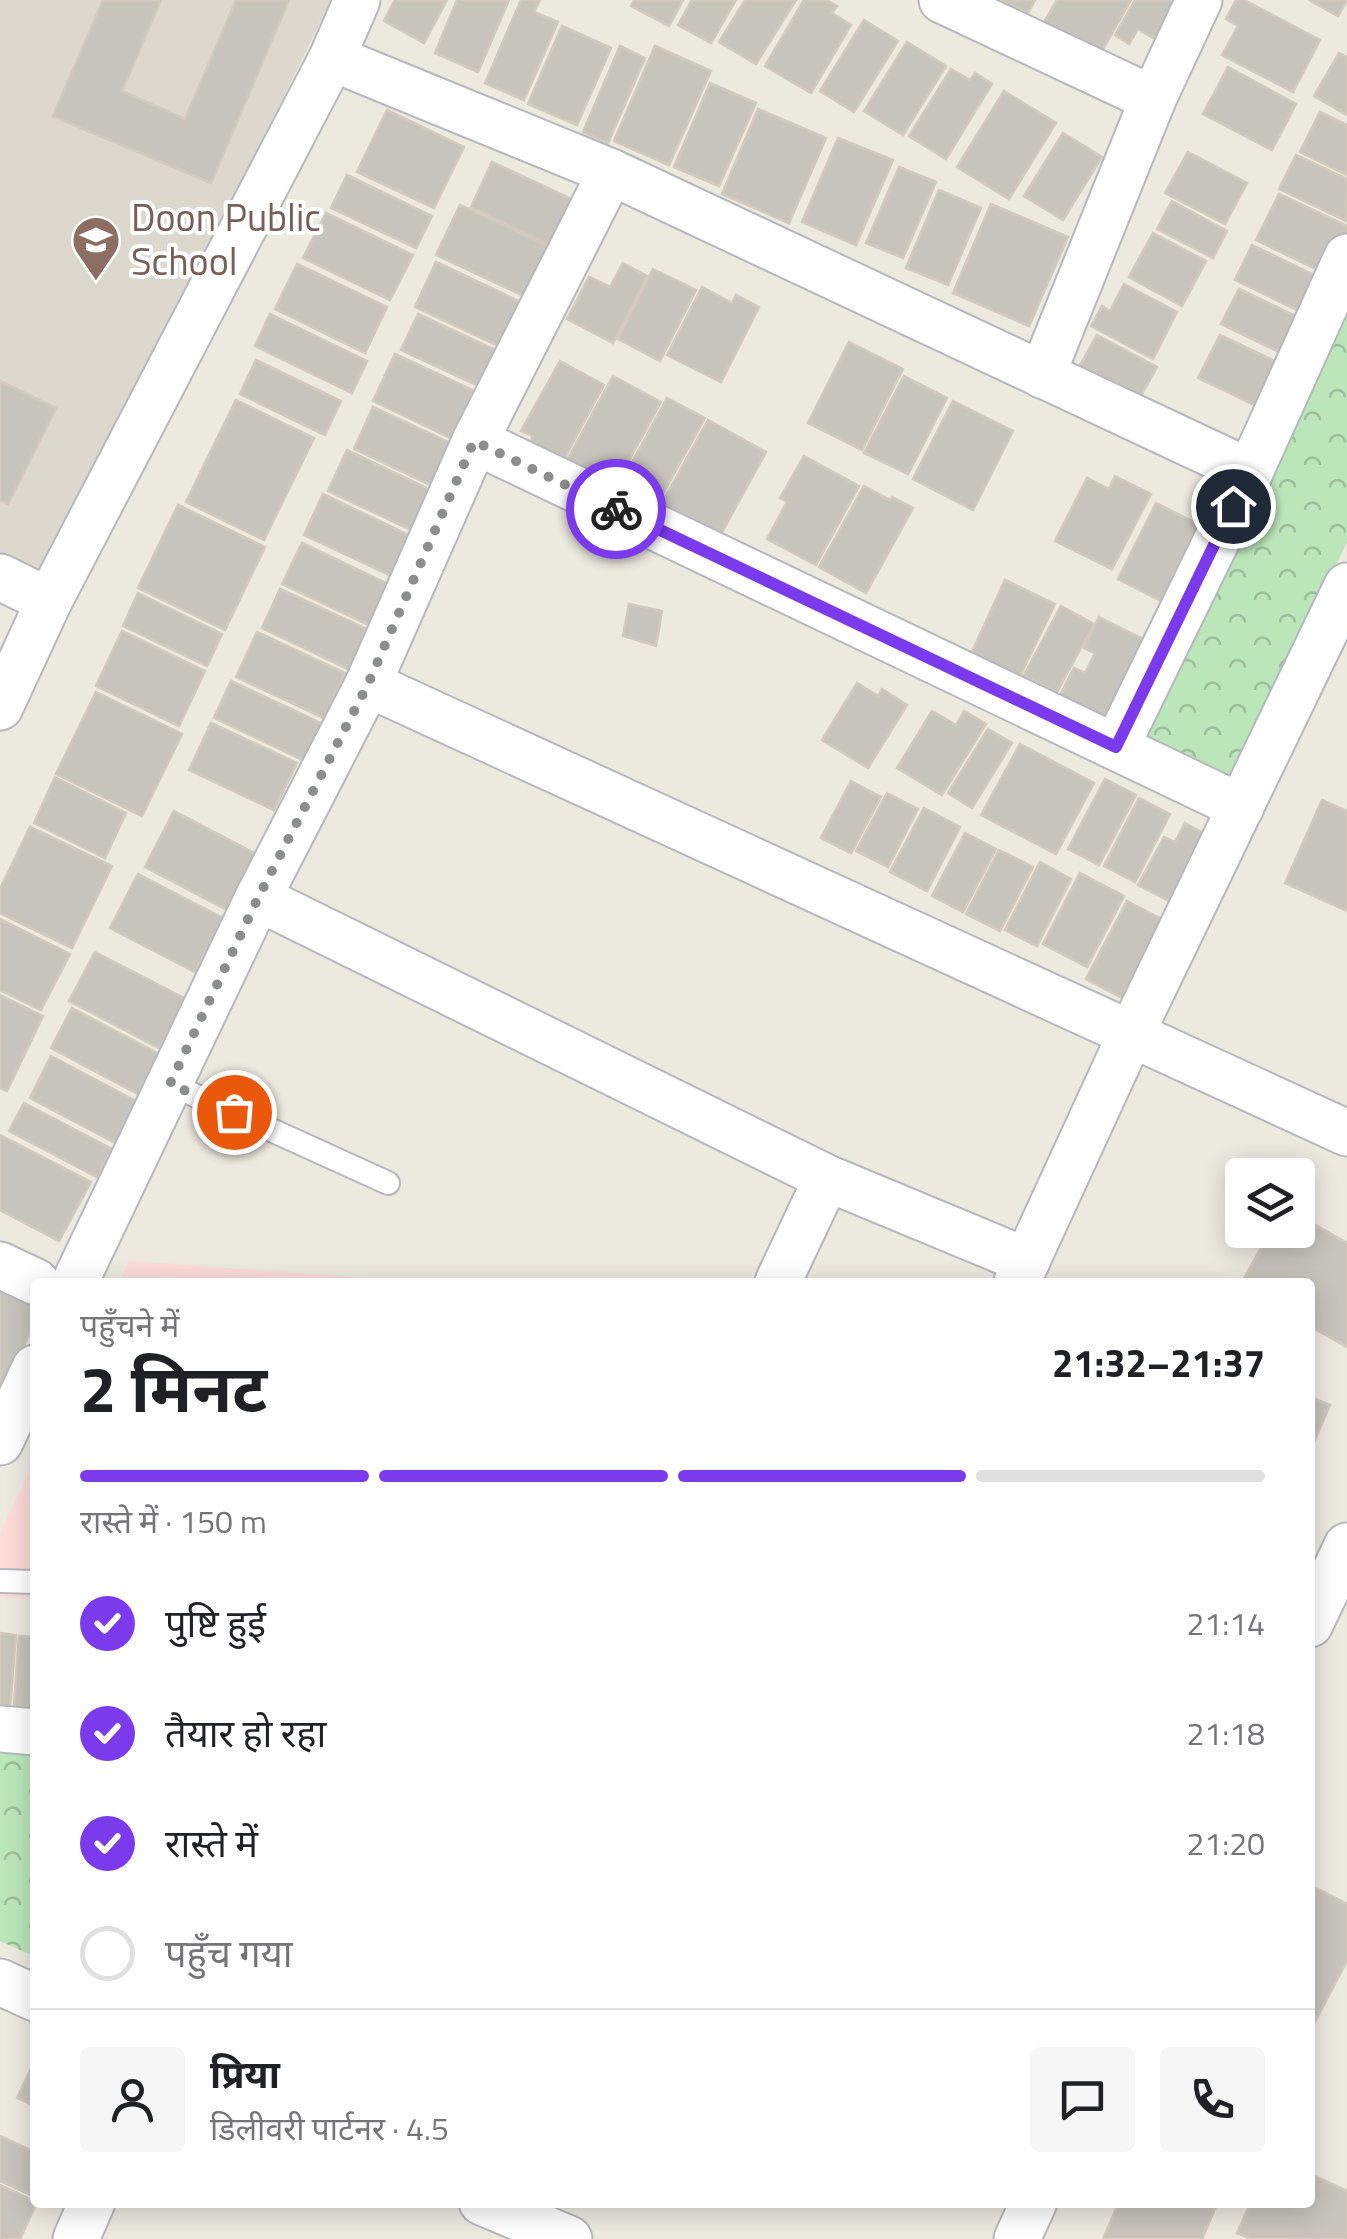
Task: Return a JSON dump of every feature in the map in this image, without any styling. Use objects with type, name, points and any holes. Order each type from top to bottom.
[{"type":"street","points":[[0,707],[12,649],[49,601],[332,58],[357,0]]},
{"type":"street","points":[[942,0],[1153,100]]},
{"type":"street","points":[[1042,375],[1153,100],[1199,0]]},
{"type":"street","points":[[332,58],[611,172],[1250,472]]},
{"type":"street","points":[[78,1278],[258,898],[368,684],[474,441],[611,172]]},
{"type":"street","points":[[1116,747],[1250,472],[1347,257]]},
{"type":"street","points":[[474,441],[1240,807]]},
{"type":"street","points":[[0,577],[49,601]]},
{"type":"street","points":[[258,898],[1022,1272],[1347,586]]},
{"type":"street","points":[[368,684],[1347,1133]]},
{"type":"street","points":[[780,1278],[827,1178]]},
{"type":"street","points":[[0,1265],[30,1279]]},
{"type":"street","points":[[0,1442],[30,1379]]},
{"type":"street","points":[[1315,1613],[1347,1546]]},
{"type":"street","points":[[0,1730],[30,1732]]},
{"type":"street","points":[[0,1982],[30,1996]]},
{"type":"street","points":[[76,2239],[89,2208]]},
{"type":"street","points":[[496,2208],[570,2239]]},
{"type":"street","points":[[1017,2239],[1031,2208]]},
{"type":"lane","points":[[170,1084],[388,1183]]},
{"type":"lane","points":[[0,1580],[30,1582]]},
{"type":"shaded area","name":"Doon Public School","points":[[0,0],[331,0],[44,585],[0,564]]},
{"type":"shaded area","points":[[129,1261],[370,1278],[121,1278]]},
{"type":"shaded area","points":[[30,1470],[30,1599],[0,1597],[0,1533]]},
{"type":"green space","points":[[1347,301],[1347,542],[1233,781],[1138,736]]},
{"type":"green space","points":[[0,1749],[30,1752],[30,1955],[0,1941]]},
{"type":"building","points":[[103,0],[161,0],[122,91],[185,119],[236,0],[289,0],[211,183],[53,116]]},
{"type":"building","points":[[395,0],[447,0],[424,43],[384,21]]},
{"type":"building","points":[[457,0],[509,0],[478,72],[435,53]]},
{"type":"building","points":[[521,0],[540,0],[534,12],[558,22],[524,100],[485,83]]},
{"type":"building","points":[[634,0],[683,0],[669,26],[631,6]]},
{"type":"building","points":[[692,0],[736,0],[711,43],[678,25]]},
{"type":"building","points":[[745,0],[796,0],[756,64],[719,42]]},
{"type":"building","points":[[804,0],[826,0],[837,6],[832,13],[851,25],[811,93],[765,66]]},
{"type":"building","points":[[1002,0],[1035,0],[1028,13]]},
{"type":"building","points":[[1057,0],[1131,0],[1099,56],[1043,24]]},
{"type":"building","points":[[1135,0],[1176,0],[1165,45],[1138,29],[1129,44],[1115,35]]},
{"type":"building","points":[[1236,0],[1244,0],[1320,40],[1293,92],[1222,55],[1238,26],[1226,19]]},
{"type":"building","points":[[1309,0],[1347,0],[1338,16]]},
{"type":"building","points":[[864,20],[898,41],[854,112],[820,91]]},
{"type":"building","points":[[562,26],[611,48],[577,125],[528,104]]},
{"type":"building","points":[[907,42],[946,66],[903,135],[864,111]]},
{"type":"building","points":[[620,46],[645,58],[608,143],[583,132]]},
{"type":"building","points":[[655,46],[711,71],[669,165],[614,141]]},
{"type":"building","points":[[1339,53],[1347,57],[1347,115],[1314,96]]},
{"type":"building","points":[[1228,67],[1296,104],[1272,150],[1203,114]]},
{"type":"building","points":[[951,69],[970,80],[975,73],[992,84],[946,159],[909,136]]},
{"type":"building","points":[[710,83],[756,103],[719,186],[674,167]]},
{"type":"building","points":[[1004,91],[1056,123],[1009,199],[957,167]]},
{"type":"building","points":[[758,109],[826,138],[789,223],[722,194]]},
{"type":"building","points":[[387,110],[464,147],[434,208],[357,172]]},
{"type":"building","points":[[1320,112],[1347,125],[1347,175],[1300,152]]},
{"type":"building","points":[[1063,133],[1102,157],[1063,220],[1024,196]]},
{"type":"building","points":[[838,138],[893,160],[856,245],[802,222]]},
{"type":"building","points":[[1188,152],[1247,183],[1225,224],[1165,193]]},
{"type":"building","points":[[1296,155],[1347,179],[1346,221],[1279,189]]},
{"type":"building","points":[[492,162],[576,201],[554,247],[471,207]]},
{"type":"building","points":[[899,167],[936,182],[903,258],[866,243]]},
{"type":"building","points":[[347,175],[432,216],[416,248],[331,208]]},
{"type":"building","points":[[939,190],[981,208],[948,285],[906,268]]},
{"type":"building","points":[[1279,194],[1347,226],[1347,237],[1328,275],[1256,240]]},
{"type":"building","points":[[1172,201],[1227,231],[1213,258],[1157,229]]},
{"type":"building","points":[[991,204],[1068,237],[1029,326],[953,293]]},
{"type":"building","points":[[460,205],[552,248],[528,298],[436,255]]},
{"type":"building","points":[[326,213],[413,255],[390,300],[303,258]]},
{"type":"building","points":[[1153,233],[1206,261],[1182,306],[1129,277]]},
{"type":"building","points":[[1252,245],[1318,277],[1301,312],[1235,280]]},
{"type":"building","points":[[436,262],[527,305],[505,349],[415,307]]},
{"type":"building","points":[[623,263],[647,276],[613,343],[567,319],[589,277],[610,287]]},
{"type":"building","points":[[297,264],[387,307],[365,353],[275,309]]},
{"type":"building","points":[[653,269],[696,290],[660,361],[618,339]]},
{"type":"building","points":[[1124,284],[1177,312],[1153,359],[1091,326],[1102,306],[1110,311]]},
{"type":"building","points":[[702,287],[732,303],[736,295],[759,307],[721,382],[667,355]]},
{"type":"building","points":[[1239,289],[1298,317],[1281,353],[1221,324]]},
{"type":"building","points":[[270,314],[367,361],[352,393],[255,346]]},
{"type":"building","points":[[418,314],[502,353],[485,389],[401,350]]},
{"type":"building","points":[[1097,335],[1157,367],[1138,401],[1078,369]]},
{"type":"building","points":[[1220,335],[1281,364],[1261,408],[1198,378]]},
{"type":"building","points":[[849,342],[903,369],[862,450],[808,423]]},
{"type":"building","points":[[395,354],[479,393],[457,441],[373,401]]},
{"type":"building","points":[[256,360],[341,401],[325,435],[240,394]]},
{"type":"building","points":[[560,361],[604,385],[562,463],[525,450],[533,436],[521,431]]},
{"type":"building","points":[[613,376],[661,402],[615,486],[567,460]]},
{"type":"building","points":[[904,376],[947,398],[908,474],[864,453]]},
{"type":"building","points":[[0,381],[56,408],[8,504],[0,500]]},
{"type":"building","points":[[667,398],[705,418],[660,499],[623,479]]},
{"type":"building","points":[[236,400],[314,438],[264,540],[186,502]]},
{"type":"building","points":[[953,401],[1013,431],[973,510],[913,479]]},
{"type":"building","points":[[373,407],[459,447],[439,489],[354,449]]},
{"type":"building","points":[[708,420],[766,452],[721,534],[662,503]]},
{"type":"building","points":[[347,450],[439,494],[420,534],[328,491]]},
{"type":"building","points":[[804,456],[859,486],[816,565],[767,539],[787,502],[780,498]]},
{"type":"building","points":[[1115,476],[1151,494],[1112,569],[1055,541],[1087,478],[1109,489]]},
{"type":"building","points":[[864,486],[913,508],[866,593],[819,567]]},
{"type":"building","points":[[323,494],[415,538],[396,578],[304,535]]},
{"type":"building","points":[[1156,503],[1204,527],[1165,603],[1118,579]]},
{"type":"building","points":[[178,505],[265,547],[225,630],[138,588]]},
{"type":"building","points":[[302,543],[390,585],[371,626],[282,584]]},
{"type":"building","points":[[1005,580],[1055,604],[1019,678],[971,654]]},
{"type":"building","points":[[280,589],[369,630],[350,670],[262,628]]},
{"type":"building","points":[[138,593],[222,634],[207,666],[123,626]]},
{"type":"building","points":[[629,604],[662,611],[656,646],[623,636]]},
{"type":"building","points":[[1061,606],[1094,624],[1057,692],[1024,675]]},
{"type":"building","points":[[1099,617],[1159,647],[1118,728],[1058,699],[1074,668],[1085,673],[1095,653],[1084,648]]},
{"type":"building","points":[[122,631],[205,671],[179,726],[96,686]]},
{"type":"building","points":[[257,632],[345,673],[324,718],[236,677]]},
{"type":"building","points":[[231,681],[323,724],[305,761],[214,718]]},
{"type":"building","points":[[857,683],[878,696],[882,689],[907,705],[868,768],[822,740]]},
{"type":"building","points":[[96,692],[182,734],[142,816],[56,774]]},
{"type":"building","points":[[932,711],[956,725],[964,711],[986,724],[942,795],[897,768]]},
{"type":"building","points":[[211,723],[297,763],[274,810],[189,770]]},
{"type":"building","points":[[988,729],[1012,743],[972,808],[948,793]]},
{"type":"building","points":[[1020,744],[1094,783],[1056,854],[981,815]]},
{"type":"building","points":[[55,777],[126,813],[105,858],[34,823]]},
{"type":"building","points":[[1105,779],[1136,795],[1099,865],[1068,849]]},
{"type":"building","points":[[851,781],[881,797],[851,853],[821,838]]},
{"type":"building","points":[[887,793],[918,809],[888,867],[856,851]]},
{"type":"building","points":[[1139,798],[1170,814],[1135,882],[1104,866]]},
{"type":"building","points":[[1322,800],[1347,811],[1347,911],[1285,883]]},
{"type":"building","points":[[924,808],[960,827],[927,891],[890,872]]},
{"type":"building","points":[[174,811],[256,854],[227,910],[145,867]]},
{"type":"building","points":[[1185,823],[1214,839],[1179,906],[1138,885],[1164,837],[1175,842]]},
{"type":"building","points":[[30,827],[112,866],[72,948],[0,913],[0,889]]},
{"type":"building","points":[[965,833],[996,849],[963,912],[932,896]]},
{"type":"building","points":[[999,850],[1033,867],[1000,931],[966,914]]},
{"type":"building","points":[[1040,862],[1071,879],[1037,946],[1005,930]]},
{"type":"building","points":[[1080,873],[1124,896],[1087,967],[1043,944]]},
{"type":"building","points":[[138,874],[223,918],[195,972],[110,928]]},
{"type":"building","points":[[1127,901],[1173,925],[1132,1003],[1086,979]]},
{"type":"building","points":[[0,919],[70,954],[41,1010],[0,990]]},
{"type":"building","points":[[95,952],[186,999],[159,1048],[69,1001]]},
{"type":"building","points":[[0,995],[43,1016],[7,1091],[0,1088]]},
{"type":"building","points":[[72,1008],[159,1054],[138,1094],[51,1048]]},
{"type":"building","points":[[51,1056],[149,1108],[127,1149],[30,1098]]},
{"type":"building","points":[[24,1103],[112,1149],[97,1177],[9,1131]]},
{"type":"building","points":[[0,1135],[91,1182],[59,1241],[0,1210]]},
{"type":"building","points":[[1315,1225],[1347,1243],[1347,1347],[1315,1329],[1315,1278],[1244,1278],[1261,1248],[1315,1248]]},
{"type":"building","points":[[0,1284],[30,1297],[30,1332],[0,1405]]},
{"type":"building","points":[[1315,1399],[1330,1405],[1315,1440]]},
{"type":"building","points":[[0,1633],[16,1635],[10,1707],[0,1706]]},
{"type":"building","points":[[19,1636],[30,1637],[30,1708],[14,1706]]},
{"type":"building","points":[[1315,1888],[1347,1904],[1347,1961],[1315,2022]]},
{"type":"building","points":[[30,2071],[30,2104],[17,2098]]},
{"type":"building","points":[[0,2136],[30,2150],[30,2195],[0,2181]]},
{"type":"building","points":[[1315,2176],[1347,2191],[1347,2239],[1251,2239],[1237,2233],[1248,2208],[1315,2208]]},
{"type":"building","points":[[0,2185],[30,2199],[30,2208],[34,2208],[20,2239],[0,2239]]},
{"type":"building","points":[[1116,2208],[1215,2208],[1202,2239],[1103,2239]]},
{"type":"way so far","points":[[234,1112],[170,1084],[258,898],[368,684],[474,441],[616,509]]},
{"type":"place","name":"Doon Public School","points":[[96,282]]},
{"type":"route","points":[[616,509],[1116,747],[1233,506]]}]
